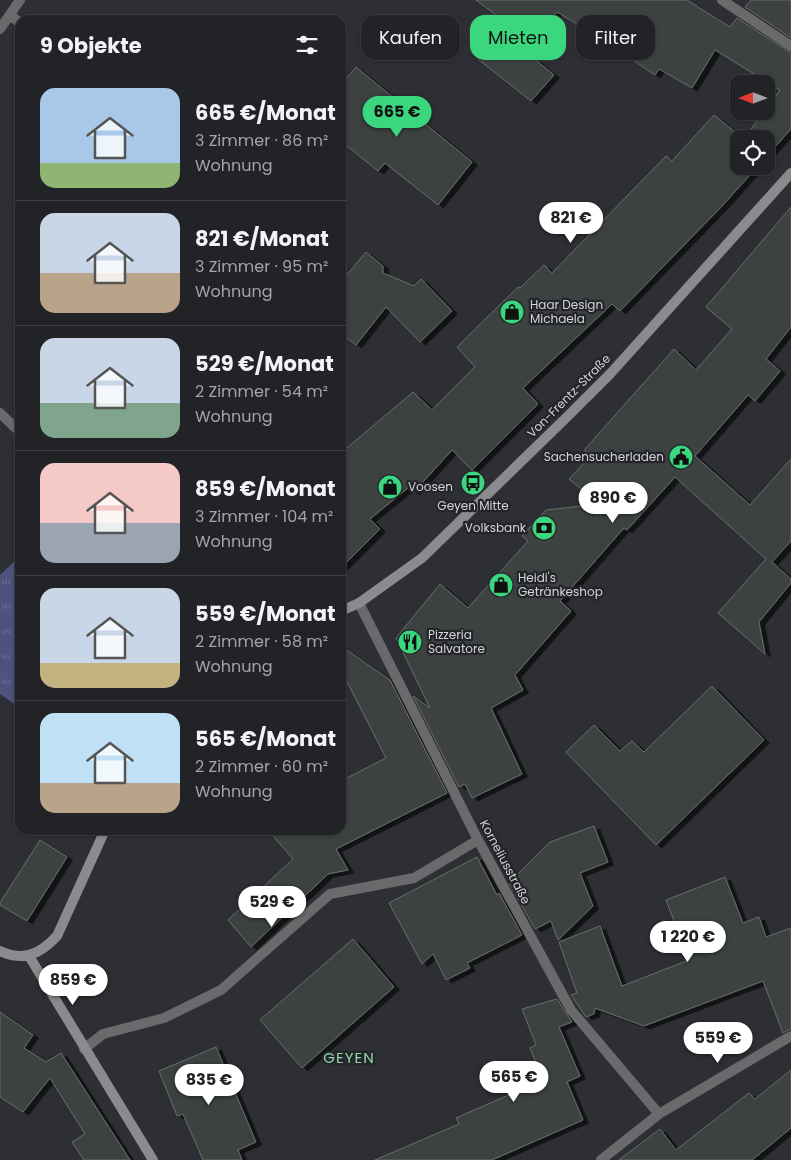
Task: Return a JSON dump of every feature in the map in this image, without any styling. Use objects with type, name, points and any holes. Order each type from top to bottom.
[{"type":"street","points":[[0,30],[20,0]]},
{"type":"street","points":[[722,0],[791,46]]},
{"type":"street","points":[[10,15],[15,19]]},
{"type":"street","name":"Von-Frentz-Straße","points":[[346,609],[359,603],[422,558],[569,415],[610,374],[791,173]]},
{"type":"street","points":[[0,413],[15,427]]},
{"type":"street","name":"Korneliusstraße","points":[[359,603],[478,840],[571,1010],[659,1114]]},
{"type":"street","points":[[0,951],[12,956],[29,956],[45,948],[57,936],[103,835]]},
{"type":"street","points":[[84,1049],[103,1034],[164,1018],[221,990],[330,894],[414,878],[478,840]]},
{"type":"street","points":[[29,956],[153,1160]]},
{"type":"street","points":[[601,1160],[659,1114],[791,1036]]},
{"type":"green space","points":[[15,561],[15,704],[0,694],[0,575]]},
{"type":"building","points":[[476,0],[687,0],[730,27],[737,18],[791,53],[791,129],[775,147],[775,130],[750,130],[758,120],[775,120],[775,98],[780,90],[775,87],[775,75],[756,75],[715,50],[692,88],[659,69],[655,75],[633,60],[655,60],[655,15],[576,15],[576,23],[566,17],[566,15],[557,12],[555,15],[496,15]]},
{"type":"building","points":[[751,0],[791,0],[791,38],[745,7]]},
{"type":"building","points":[[479,60],[536,60],[554,75],[531,101]]},
{"type":"building","points":[[356,67],[472,162],[438,205],[385,163],[378,171],[346,145],[346,79]]},
{"type":"building","points":[[714,115],[733,130],[730,130],[730,175],[750,175],[620,311],[612,304],[523,388],[538,404],[472,470],[452,450],[414,492],[409,487],[370,519],[380,529],[346,563],[346,449],[413,392],[432,410],[475,367],[457,347],[518,287],[520,288],[544,265],[552,273],[666,156],[672,161]]},
{"type":"building","points":[[791,207],[791,327],[766,359],[780,371],[755,401],[748,395],[695,456],[750,505],[791,459],[791,541],[772,562],[791,579],[791,583],[759,622],[765,654],[718,613],[766,559],[675,477],[627,530],[624,528],[560,601],[571,611],[515,675],[523,690],[491,708],[522,774],[472,798],[465,784],[459,787],[413,696],[430,708],[396,638],[440,584],[468,608],[528,541],[522,536],[546,510],[599,504],[569,479],[586,461],[585,449],[674,349],[696,370],[732,329],[706,307]]},
{"type":"building","points":[[366,252],[383,266],[383,273],[414,286],[421,279],[452,311],[420,342],[386,307],[356,345],[346,337],[346,276]]},
{"type":"building","points":[[346,649],[390,680],[447,793],[336,849],[348,870],[328,874],[251,947],[228,920],[293,859],[272,835],[346,835],[346,778],[386,758],[346,680]]},
{"type":"building","points":[[712,686],[764,740],[656,845],[566,752],[594,725],[620,751],[632,741],[644,752]]},
{"type":"building","points":[[594,826],[608,862],[580,873],[593,906],[558,940],[551,921],[535,929],[509,883],[550,842]]},
{"type":"building","points":[[40,840],[67,857],[27,921],[0,905],[0,903]]},
{"type":"building","points":[[477,857],[497,895],[499,893],[522,935],[467,963],[470,968],[446,980],[433,954],[422,964],[389,903]]},
{"type":"building","points":[[725,877],[743,923],[759,917],[766,937],[791,928],[791,1029],[783,1033],[763,981],[644,1026],[595,1008],[594,1014],[586,1017],[571,995],[577,993],[559,942],[600,926],[622,986],[689,960],[666,900]]},
{"type":"building","points":[[353,939],[394,987],[302,1068],[260,1020]]},
{"type":"building","points":[[557,999],[572,1022],[559,1027],[580,1076],[567,1082],[583,1120],[492,1160],[375,1160],[459,1124],[456,1118],[543,1080],[530,1048],[536,1045],[522,1009]]},
{"type":"building","points":[[0,1012],[33,1035],[24,1048],[46,1062],[61,1053],[130,1160],[84,1160],[72,1142],[85,1134],[50,1078],[23,1112],[0,1097]]},
{"type":"building","points":[[216,1047],[256,1142],[238,1150],[242,1160],[203,1160],[183,1114],[177,1116],[159,1071]]},
{"type":"building","points":[[791,1070],[791,1128],[752,1160],[619,1160],[660,1129],[676,1150],[749,1093],[755,1099]]},
{"type":"place","name":"Haar Design Michaela","points":[[512,312]]},
{"type":"place","name":"Sachensucherladen","points":[[681,457]]},
{"type":"place","name":"Geyen Mitte","points":[[473,483]]},
{"type":"place","name":"Voosen","points":[[390,487]]},
{"type":"place","name":"Volksbank","points":[[544,528]]},
{"type":"place","name":"Heidi's Getränkeshop","points":[[501,585]]},
{"type":"place","name":"Pizzeria Salvatore","points":[[410,642]]},
{"type":"district","name":"GEYEN","points":[[349,1058]]}]
